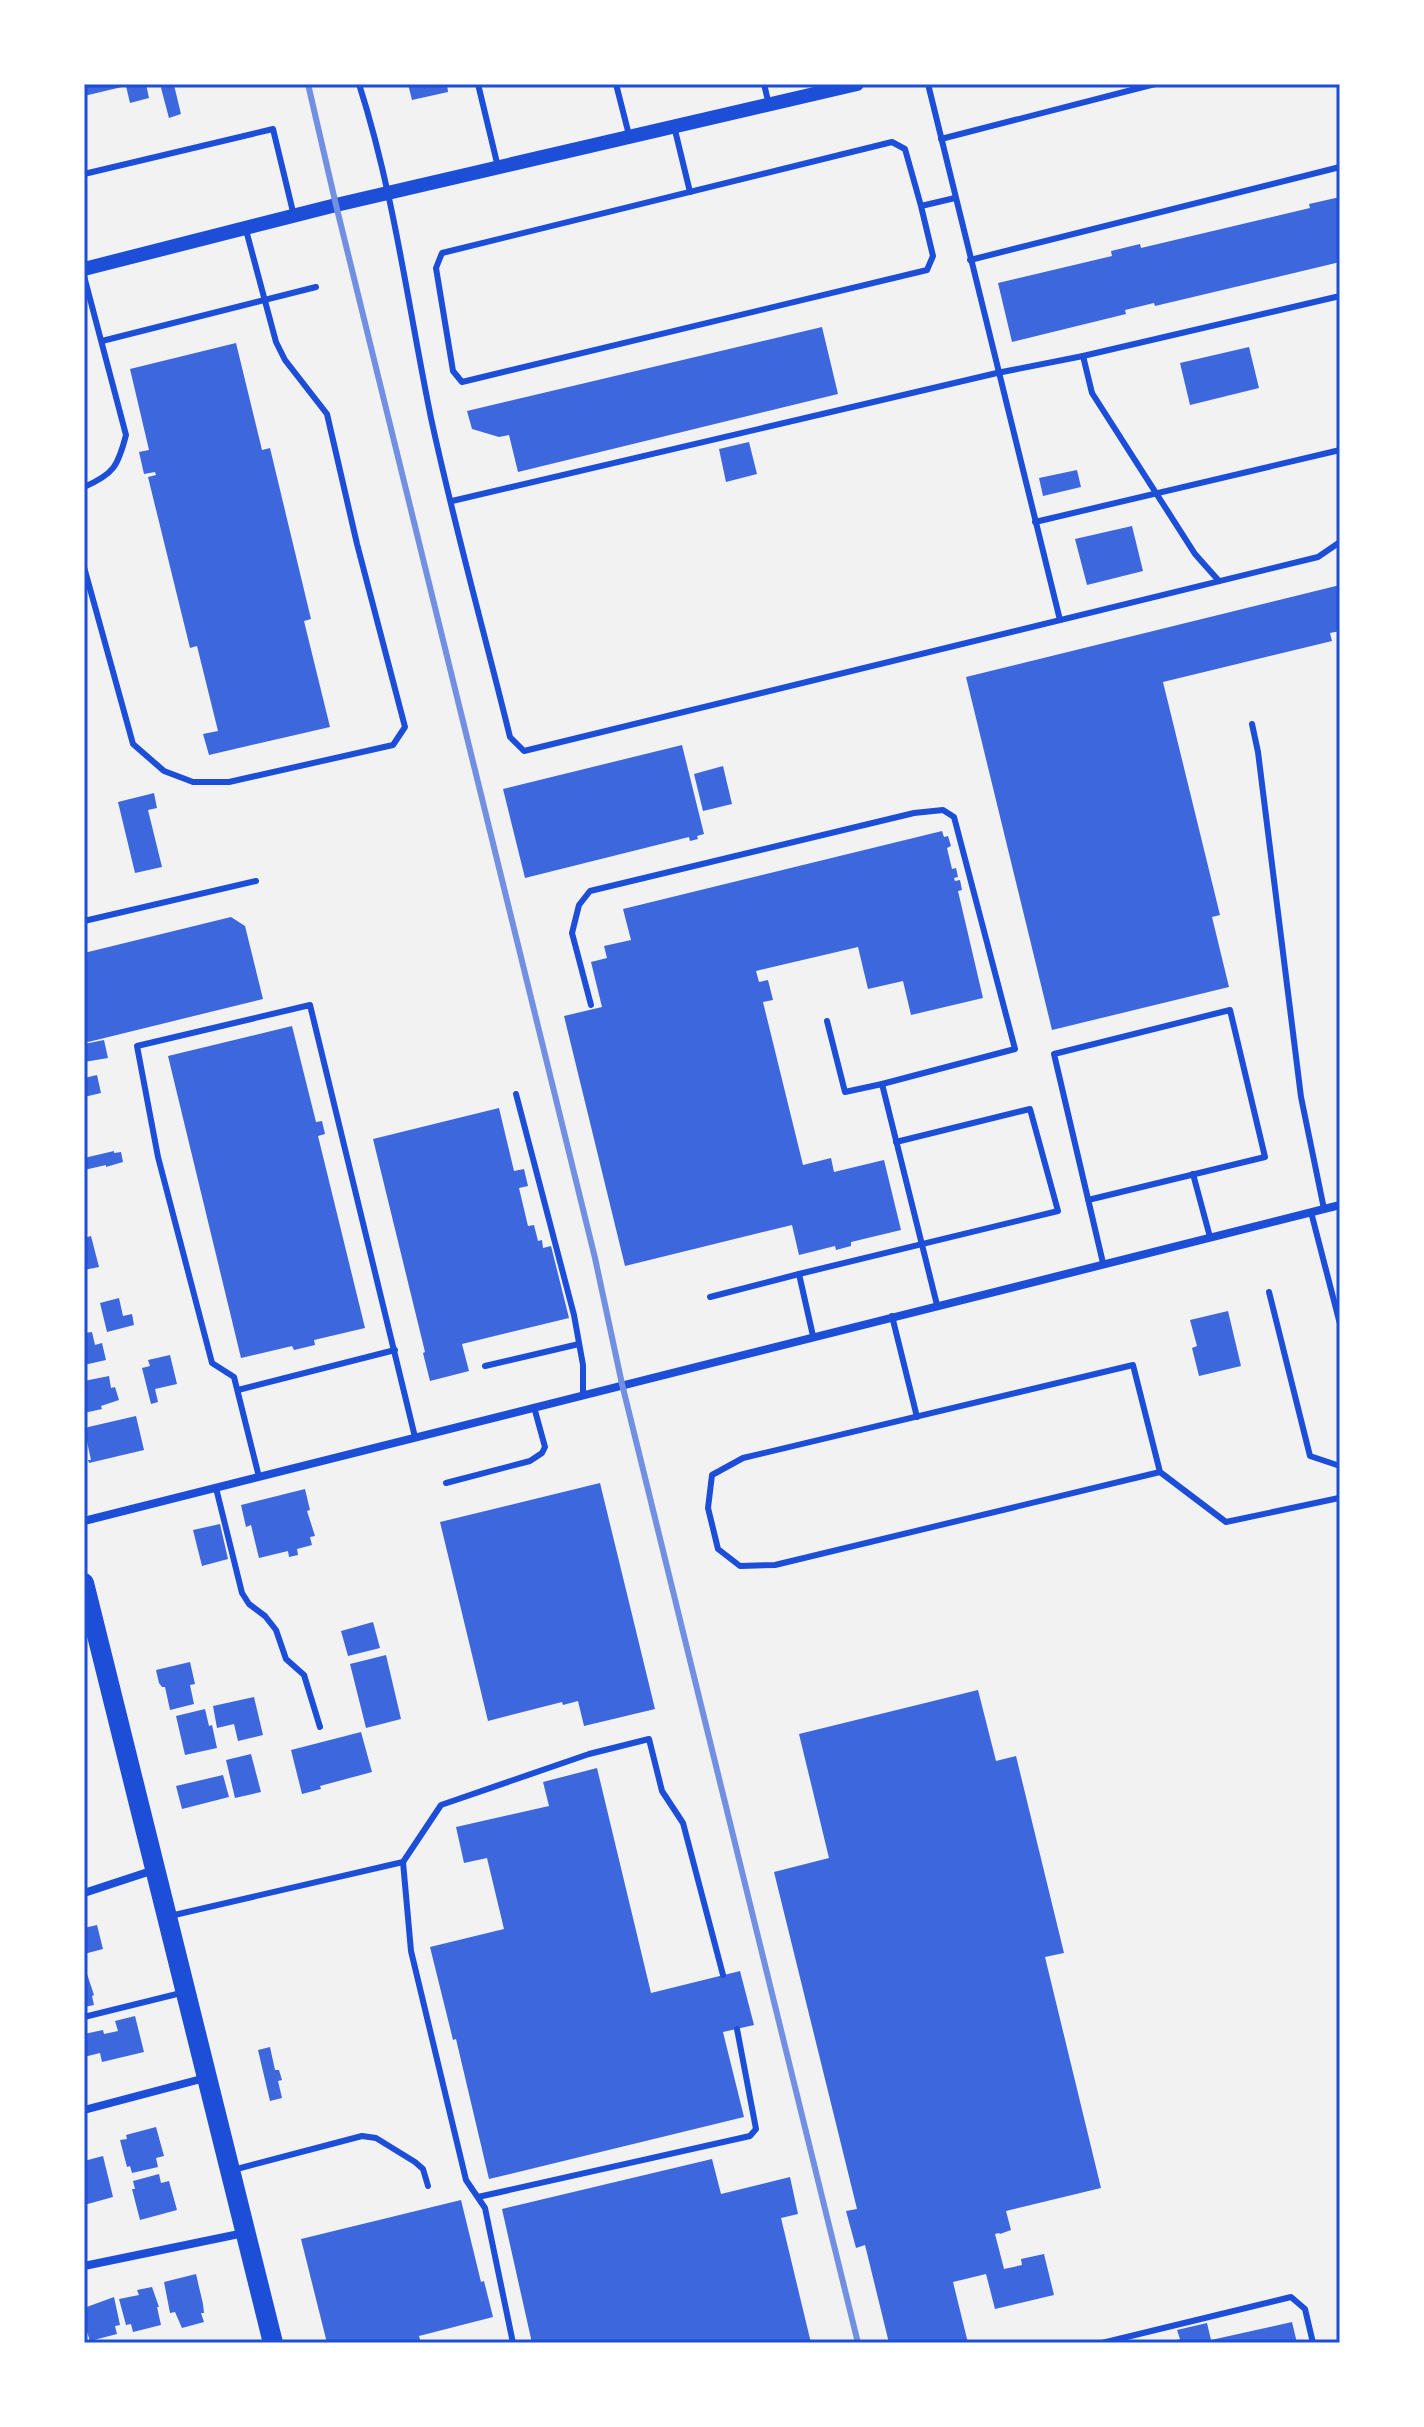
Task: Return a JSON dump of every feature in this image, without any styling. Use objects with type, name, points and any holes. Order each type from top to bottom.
[{"type":"main road","points":[[84,1583],[273,2343]]},
{"type":"street","points":[[84,269],[388,193],[857,84]]},
{"type":"street","points":[[84,1521],[1340,1205]]},
{"type":"street","points":[[84,1893],[155,1870]]},
{"type":"street","points":[[84,2110],[206,2078]]},
{"type":"street","points":[[84,2266],[245,2233]]},
{"type":"lane","points":[[359,84],[388,193],[432,419],[510,737],[524,751],[1318,557],[1340,542]]},
{"type":"lane","points":[[478,84],[498,167]]},
{"type":"lane","points":[[616,84],[630,137]]},
{"type":"lane","points":[[764,84],[769,105]]},
{"type":"lane","points":[[928,84],[1060,620]]},
{"type":"lane","points":[[941,139],[1155,84]]},
{"type":"lane","points":[[674,126],[690,192]]},
{"type":"lane","points":[[84,174],[273,129],[294,216]]},
{"type":"lane","points":[[892,142],[905,149],[921,206],[933,256],[927,270],[462,382],[453,371],[436,268],[442,253],[892,142]]},
{"type":"lane","points":[[970,260],[1340,167]]},
{"type":"lane","points":[[921,206],[955,198]]},
{"type":"lane","points":[[84,567],[133,744],[164,771],[193,782],[229,782],[393,745],[405,727],[327,414],[285,360],[276,342],[246,228]]},
{"type":"lane","points":[[84,276],[126,435],[119,461],[110,473],[84,487]]},
{"type":"lane","points":[[102,341],[316,287]]},
{"type":"lane","points":[[452,501],[1340,296]]},
{"type":"lane","points":[[1083,356],[1092,393],[1195,554],[1219,581]]},
{"type":"lane","points":[[1035,522],[1340,450]]},
{"type":"lane","points":[[1252,724],[1301,1097],[1324,1209]]},
{"type":"lane","points":[[591,1005],[572,933],[579,905],[590,891],[914,813],[943,810],[954,817],[1015,1049],[845,1092],[827,1021]]},
{"type":"lane","points":[[84,921],[256,881]]},
{"type":"lane","points":[[259,1477],[234,1377],[212,1363],[158,1157],[137,1046],[310,1005],[415,1437]]},
{"type":"lane","points":[[1088,1200],[1265,1157],[1230,1010],[1054,1054],[1088,1200],[1103,1263]]},
{"type":"lane","points":[[882,1084],[937,1305]]},
{"type":"lane","points":[[516,1094],[574,1315],[583,1365],[583,1394]]},
{"type":"lane","points":[[710,1297],[1058,1211],[1030,1109],[896,1142]]},
{"type":"lane","points":[[1193,1174],[1210,1237]]},
{"type":"lane","points":[[1311,1212],[1340,1324]]},
{"type":"lane","points":[[799,1274],[813,1336]]},
{"type":"lane","points":[[1269,1292],[1310,1456],[1340,1466]]},
{"type":"lane","points":[[892,1316],[917,1417]]},
{"type":"lane","points":[[485,1366],[579,1344]]},
{"type":"lane","points":[[238,1390],[395,1350]]},
{"type":"lane","points":[[1160,1472],[775,1565],[740,1566],[718,1549],[708,1508],[712,1475],[743,1458],[1133,1365],[1160,1472],[1226,1522],[1340,1497],[1340,1505]]},
{"type":"lane","points":[[446,1483],[530,1461],[542,1453],[545,1447],[534,1407]]},
{"type":"lane","points":[[216,1488],[242,1593],[276,1630],[286,1659],[304,1675],[320,1727]]},
{"type":"lane","points":[[513,2343],[485,2208],[466,2180],[411,1951],[403,1862],[441,1805],[589,1754],[649,1739],[662,1791],[683,1823],[723,1975]]},
{"type":"lane","points":[[166,1917],[403,1862]]},
{"type":"lane","points":[[84,2017],[185,1992]]},
{"type":"lane","points":[[478,2197],[750,2136],[756,2129],[737,2029]]},
{"type":"lane","points":[[230,2171],[362,2136],[376,2138],[415,2162],[423,2169],[428,2186]]},
{"type":"lane","points":[[1102,2343],[1291,2297],[1305,2309],[1313,2343]]},
{"type":"building","points":[[84,84],[146,84],[149,98],[130,103],[126,86],[84,96]]},
{"type":"building","points":[[163,84],[174,85],[181,114],[169,118],[161,88]]},
{"type":"building","points":[[408,84],[447,84],[448,92],[412,100]]},
{"type":"building","points":[[1340,197],[1340,262],[1155,306],[1154,303],[1125,310],[1126,314],[1012,342],[998,283],[1112,256],[1111,251],[1140,244],[1141,248],[1310,208],[1309,204]]},
{"type":"building","points":[[822,327],[838,394],[518,472],[509,435],[499,437],[472,429],[467,411]]},
{"type":"building","points":[[236,343],[262,450],[270,448],[311,619],[304,621],[330,727],[209,755],[203,734],[218,731],[197,646],[190,648],[148,477],[156,475],[155,472],[144,474],[139,452],[149,450],[130,369]]},
{"type":"building","points":[[1249,347],[1259,388],[1190,405],[1180,363]]},
{"type":"building","points":[[749,442],[757,474],[726,482],[719,449]]},
{"type":"building","points":[[1077,470],[1081,487],[1043,496],[1039,478]]},
{"type":"building","points":[[1132,526],[1143,571],[1087,585],[1075,539]]},
{"type":"building","points":[[1340,585],[1340,631],[1330,633],[1332,641],[1163,682],[1220,915],[1212,917],[1229,987],[1052,1030],[966,677]]},
{"type":"building","points":[[682,745],[704,834],[690,841],[689,837],[525,878],[503,789]]},
{"type":"building","points":[[723,766],[732,804],[703,811],[694,774]]},
{"type":"building","points":[[154,793],[157,808],[148,810],[162,867],[135,873],[118,802]]},
{"type":"building","points":[[942,831],[944,837],[948,836],[951,846],[947,848],[952,869],[956,868],[958,877],[954,878],[955,881],[960,880],[962,890],[958,891],[983,998],[911,1015],[903,981],[868,989],[858,947],[756,971],[759,982],[768,980],[773,1000],[763,1002],[803,1165],[831,1158],[834,1172],[884,1160],[901,1230],[851,1242],[851,1246],[836,1250],[835,1246],[799,1255],[792,1225],[625,1266],[564,1016],[602,1007],[591,962],[607,958],[604,946],[631,940],[623,909]]},
{"type":"building","points":[[231,917],[245,926],[263,999],[84,1043],[84,953]]},
{"type":"building","points":[[292,1026],[316,1122],[322,1121],[325,1134],[318,1136],[365,1328],[314,1340],[315,1345],[294,1350],[292,1346],[241,1358],[168,1056]]},
{"type":"building","points":[[104,1040],[108,1058],[84,1062],[84,1044]]},
{"type":"building","points":[[97,1075],[101,1093],[84,1097],[84,1078]]},
{"type":"building","points":[[499,1108],[514,1171],[524,1169],[528,1186],[519,1188],[528,1226],[534,1225],[543,1248],[551,1246],[569,1318],[462,1344],[469,1371],[430,1381],[373,1139]]},
{"type":"building","points":[[121,1152],[123,1162],[84,1170],[84,1158]]},
{"type":"building","points":[[91,1236],[99,1267],[84,1270],[84,1238]]},
{"type":"building","points":[[119,1298],[123,1316],[132,1314],[134,1325],[107,1332],[100,1303]]},
{"type":"building","points":[[1228,1311],[1241,1366],[1199,1376],[1192,1348],[1197,1346],[1190,1320]]},
{"type":"building","points":[[92,1332],[95,1345],[102,1343],[106,1360],[84,1365],[84,1333]]},
{"type":"building","points":[[170,1355],[177,1384],[155,1389],[158,1402],[151,1404],[142,1368],[150,1366],[148,1360]]},
{"type":"building","points":[[109,1376],[111,1388],[115,1387],[119,1400],[101,1406],[102,1409],[84,1413],[84,1381]]},
{"type":"building","points":[[136,1416],[144,1450],[89,1463],[88,1460],[91,1460],[84,1428]]},
{"type":"building","points":[[600,1483],[655,1709],[584,1726],[578,1701],[563,1705],[562,1702],[488,1721],[440,1522]]},
{"type":"building","points":[[305,1489],[310,1510],[307,1511],[315,1536],[310,1537],[312,1545],[297,1549],[298,1555],[289,1557],[288,1551],[259,1558],[251,1525],[246,1527],[241,1505]]},
{"type":"building","points":[[220,1524],[228,1559],[202,1566],[193,1530]]},
{"type":"building","points":[[373,1622],[380,1648],[348,1656],[341,1631]]},
{"type":"building","points":[[386,1655],[401,1719],[366,1728],[350,1664]]},
{"type":"building","points":[[190,1662],[195,1684],[190,1685],[194,1704],[170,1710],[165,1687],[159,1683],[156,1670]]},
{"type":"building","points":[[978,1690],[996,1761],[1016,1756],[1064,1953],[1045,1957],[1101,2188],[1006,2211],[1011,2230],[995,2234],[1004,2269],[1022,2265],[1021,2259],[1044,2254],[1054,2295],[995,2309],[986,2274],[953,2282],[968,2343],[889,2343],[865,2245],[856,2248],[846,2211],[857,2209],[774,1872],[829,1858],[799,1734]]},
{"type":"building","points":[[254,1697],[263,1735],[238,1741],[234,1724],[217,1728],[213,1706]]},
{"type":"building","points":[[205,1709],[217,1748],[185,1755],[176,1716]]},
{"type":"building","points":[[361,1732],[372,1772],[302,1794],[291,1750]]},
{"type":"building","points":[[251,1754],[261,1792],[235,1798],[226,1760]]},
{"type":"building","points":[[597,1768],[651,1993],[740,1971],[754,2025],[723,2032],[744,2117],[489,2179],[456,2039],[453,2040],[430,1947],[504,1929],[487,1858],[464,1863],[456,1827],[549,1806],[543,1782]]},
{"type":"building","points":[[223,1775],[229,1797],[182,1809],[176,1786]]},
{"type":"building","points":[[97,1925],[103,1949],[84,1954],[84,1928]]},
{"type":"building","points":[[87,1974],[94,2005],[84,2007],[84,1975]]},
{"type":"building","points":[[135,2016],[144,2052],[102,2062],[100,2053],[84,2057],[84,2034],[118,2031],[115,2021]]},
{"type":"building","points":[[270,2047],[275,2070],[279,2070],[282,2080],[278,2081],[282,2098],[270,2101],[258,2050]]},
{"type":"building","points":[[156,2127],[164,2156],[156,2158],[158,2167],[132,2173],[130,2166],[127,2167],[120,2140],[127,2139],[126,2135]]},
{"type":"building","points":[[103,2156],[113,2197],[84,2205],[84,2161]]},
{"type":"building","points":[[712,2159],[721,2194],[790,2177],[798,2214],[781,2218],[811,2343],[532,2343],[502,2209]]},
{"type":"building","points":[[159,2174],[161,2183],[169,2181],[177,2210],[140,2220],[133,2181]]},
{"type":"building","points":[[461,2200],[493,2317],[419,2336],[421,2343],[327,2343],[301,2239]]},
{"type":"building","points":[[196,2274],[204,2322],[182,2328],[175,2312],[170,2313],[164,2282]]},
{"type":"building","points":[[152,2287],[161,2325],[133,2332],[131,2324],[126,2325],[119,2299],[139,2295],[137,2290]]},
{"type":"building","points":[[114,2297],[120,2325],[115,2326],[117,2334],[90,2341],[84,2323],[84,2308]]},
{"type":"building","points":[[1292,2322],[1297,2343],[1170,2343],[1180,2339],[1177,2330],[1207,2323],[1211,2340]]},
{"type":"railway","points":[[308,84],[595,1258],[622,1384],[858,2343]]}]
